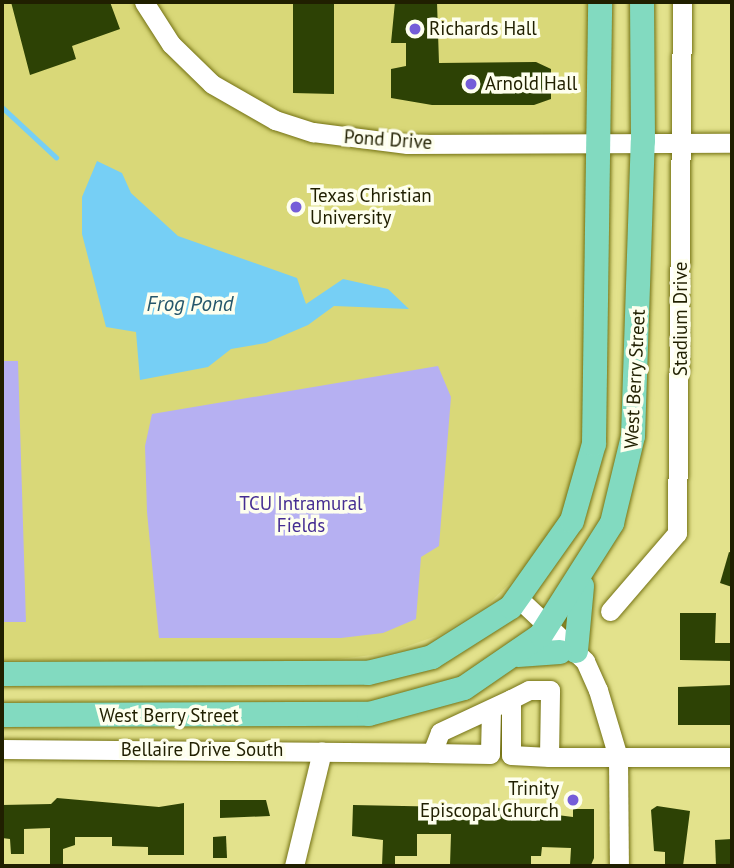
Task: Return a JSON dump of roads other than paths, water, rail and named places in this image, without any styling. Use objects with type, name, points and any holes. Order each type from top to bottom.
[{"type":"main road","name":"West Berry Street","points":[[2,674],[368,673],[432,657],[514,602],[572,521],[594,444],[600,2]]},
{"type":"main road","name":"West Berry Street","points":[[2,715],[369,714],[453,692],[518,654],[545,630],[584,574],[621,498],[633,436],[643,141],[642,2]]},
{"type":"main road","points":[[518,654],[574,658],[575,618],[584,574]]},
{"type":"street","name":"Pond Drive","points":[[144,2],[171,44],[212,84],[275,120],[313,132],[407,144],[643,141],[732,144]]},
{"type":"street","name":"Stadium Drive","points":[[610,611],[677,533],[682,2]]},
{"type":"street","points":[[514,602],[574,658],[598,690],[618,757],[619,866]]},
{"type":"street","points":[[432,753],[440,732],[529,690],[550,690],[550,757]]},
{"type":"street","points":[[511,699],[511,755],[732,757]]},
{"type":"street","name":"Bellaire Drive South","points":[[2,749],[490,754],[491,709]]},
{"type":"street","points":[[295,866],[322,751]]},
{"type":"water","name":"Frog Pond","points":[[97,161],[122,173],[131,193],[178,236],[297,278],[306,304],[343,279],[388,289],[409,309],[334,306],[308,325],[266,343],[231,349],[208,367],[140,380],[136,332],[106,327],[82,234],[82,197]]},
{"type":"waterway","points":[[2,107],[56,157]]},
{"type":"place","name":"Richards Hall","points":[[415,29]]},
{"type":"place","name":"Arnold Hall","points":[[471,84]]},
{"type":"place","name":"Texas Christian University","points":[[296,207]]},
{"type":"place","name":"Trinity Episcopal Church","points":[[573,800]]},
{"type":"park label","name":"TCU Intramural Fields","points":[[301,515]]}]
